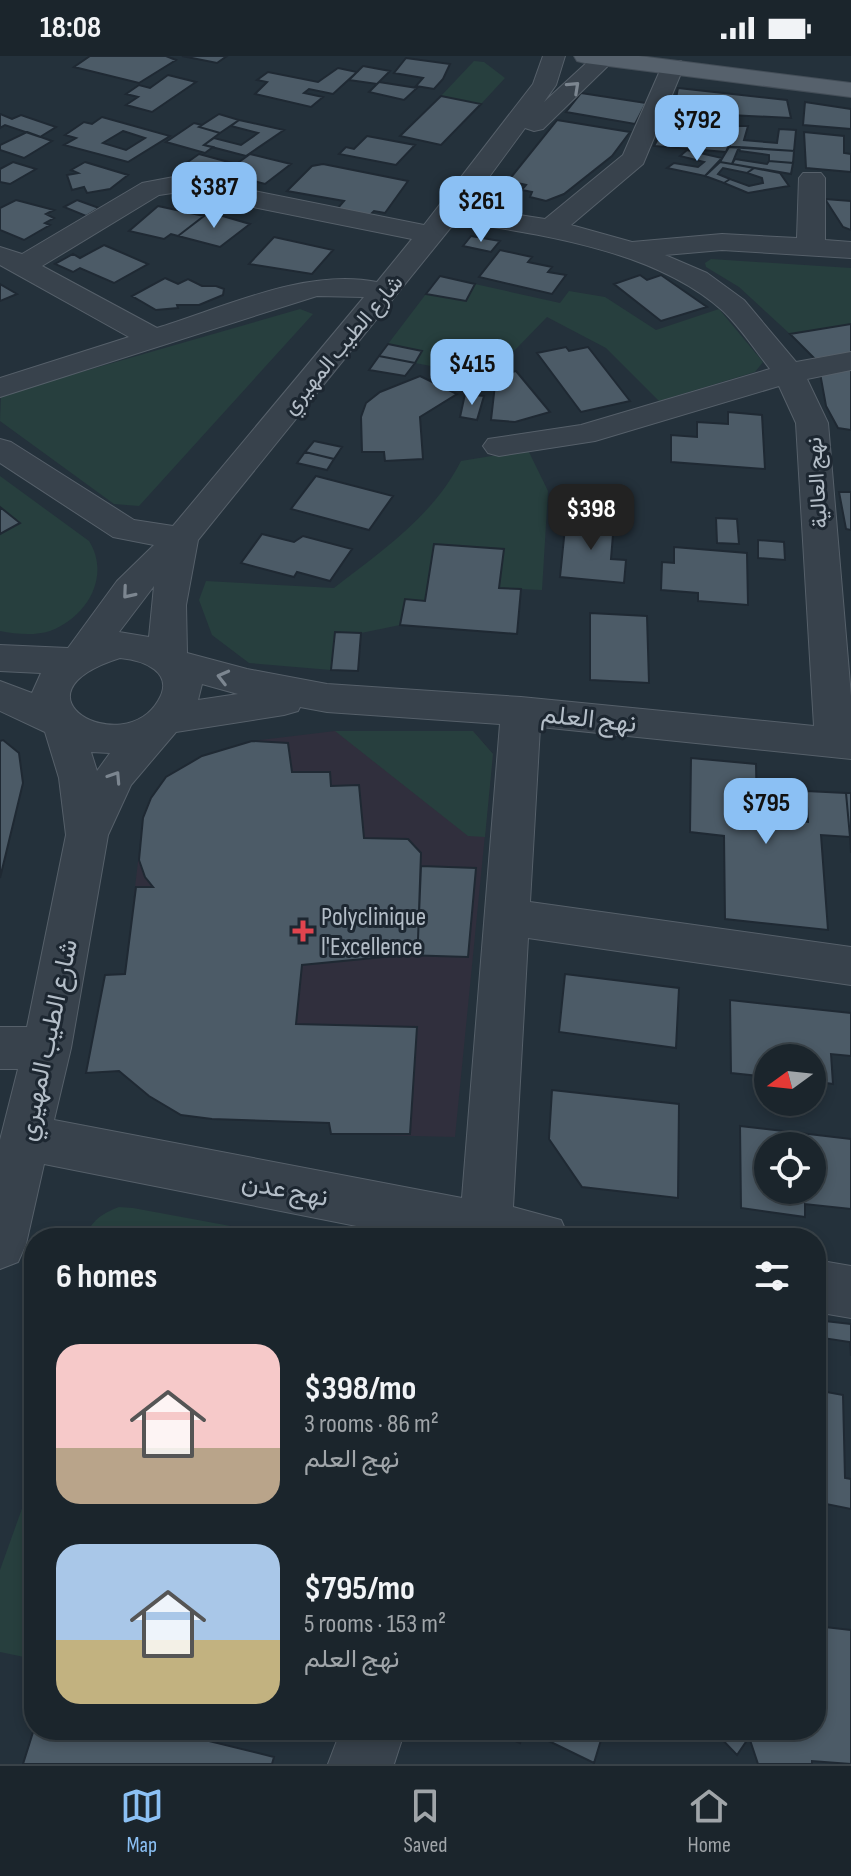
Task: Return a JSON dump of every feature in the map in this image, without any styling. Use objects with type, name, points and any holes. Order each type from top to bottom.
[{"type":"main road","points":[[595,57],[851,90]]},
{"type":"street","name":"شارع الطيب المهيري","points":[[78,658],[130,589],[181,538],[469,188],[544,85],[554,56]]},
{"type":"street","name":"شارع الطيب المهيري","points":[[499,148],[522,135],[595,57]]},
{"type":"street","points":[[551,228],[634,159],[673,66]]},
{"type":"street","points":[[811,247],[812,178]]},
{"type":"street","name":"نهج العالية","points":[[11,260],[151,189],[179,184],[440,224],[551,228]]},
{"type":"street","name":"نهج العالية","points":[[469,188],[551,228],[629,250],[697,279],[734,306],[789,373],[812,423],[836,543],[843,743]]},
{"type":"street","points":[[629,250],[722,242],[851,250]]},
{"type":"street","points":[[11,260],[154,339]]},
{"type":"street","points":[[0,388],[314,288],[353,286],[385,292]]},
{"type":"street","points":[[499,446],[584,434],[789,373],[851,361]]},
{"type":"street","points":[[0,449],[125,529],[181,538]]},
{"type":"street","name":"شارع الطيب المهيري","points":[[170,659],[168,605],[181,538]]},
{"type":"street","points":[[0,658],[78,658],[119,645],[154,650],[170,659],[183,683],[182,696],[160,723],[127,737],[96,739],[0,695]]},
{"type":"street","points":[[60,724],[49,707],[50,690],[58,675],[78,658]]},
{"type":"street","name":"نهج العلم","points":[[170,659],[247,683],[327,698],[521,711],[843,743]]},
{"type":"street","name":"نهج العلم","points":[[160,723],[246,706],[327,698]]},
{"type":"street","points":[[486,1228],[521,711]]},
{"type":"street","name":"شارع الطيب المهيري","points":[[0,1244],[47,1048],[87,835],[114,777],[160,723]]},
{"type":"street","name":"شارع الطيب المهيري","points":[[60,724],[79,778],[87,835]]},
{"type":"street","points":[[508,917],[851,966]]},
{"type":"street","points":[[0,1048],[47,1048]]},
{"type":"street","name":"نهج عدن","points":[[27,1138],[462,1228]]},
{"type":"street","points":[[826,1288],[851,1292]]},
{"type":"street","points":[[361,1764],[369,1740]]},
{"type":"shaded area","name":"Polyclinique l'Excellence","points":[[335,731],[473,731],[493,754],[455,1137],[331,1134],[328,1123],[181,1115],[149,1096],[119,1071],[86,1073],[105,975],[125,974],[143,818],[151,798],[166,777],[202,756],[252,741]]},
{"type":"green space","points":[[474,61],[484,62],[505,78],[481,104],[441,96]]},
{"type":"green space","points":[[711,259],[851,268],[851,324],[790,334],[739,287],[706,267],[705,263]]},
{"type":"green space","points":[[475,284],[560,303],[569,291],[605,297],[656,330],[719,309],[763,362],[755,372],[659,401],[606,348],[547,317],[489,377],[415,363],[421,351],[388,344],[426,294],[466,301]]},
{"type":"green space","points":[[300,309],[313,314],[139,506],[114,504],[0,421],[1,395]]},
{"type":"green space","points":[[528,450],[548,491],[542,590],[499,588],[504,550],[434,544],[425,601],[405,600],[400,625],[361,633],[335,633],[331,670],[249,663],[212,635],[199,600],[206,581],[334,588],[388,546],[421,515],[450,481],[461,461]]},
{"type":"green space","points":[[0,476],[89,541],[95,554],[97,568],[92,594],[75,616],[50,631],[25,634],[0,631]]},
{"type":"green space","points":[[335,731],[473,731],[493,754],[485,837],[468,836]]},
{"type":"green space","points":[[119,1207],[133,1208],[242,1228],[90,1228],[107,1212]]},
{"type":"green space","points":[[24,1503],[24,1657],[0,1652],[0,1570]]},
{"type":"building","points":[[90,56],[166,56],[176,60],[139,83],[74,67]]},
{"type":"building","points":[[182,56],[227,56],[217,63]]},
{"type":"building","points":[[406,58],[450,64],[434,89],[416,86],[423,78],[394,73]]},
{"type":"building","points":[[363,66],[390,71],[377,84],[349,80]]},
{"type":"building","points":[[338,68],[357,72],[333,94],[309,89],[304,93],[323,97],[311,107],[255,94],[267,82],[257,80],[268,72],[318,82]]},
{"type":"building","points":[[168,75],[196,82],[152,112],[126,105],[138,97],[126,94],[139,85],[150,88]]},
{"type":"building","points":[[379,82],[417,88],[404,100],[369,92]]},
{"type":"building","points":[[678,88],[787,100],[791,118],[729,115],[731,110],[675,103]]},
{"type":"building","points":[[581,93],[646,103],[635,124],[566,112]]},
{"type":"building","points":[[441,96],[481,104],[441,145],[400,136]]},
{"type":"building","points":[[805,102],[851,109],[851,129],[803,125]]},
{"type":"building","points":[[0,114],[12,119],[21,115],[56,127],[40,137],[5,125],[0,128]]},
{"type":"building","points":[[219,114],[239,120],[220,133],[199,127]]},
{"type":"building","points":[[671,115],[737,126],[726,152],[654,146]]},
{"type":"building","points":[[102,117],[170,136],[128,162],[64,145],[76,138],[65,135],[84,122],[92,124]],"holes":[[[123,131],[145,138],[126,150],[103,143]]]},
{"type":"building","points":[[239,120],[284,130],[246,156],[204,145],[214,138],[241,145],[258,133],[231,126]]},
{"type":"building","points":[[557,120],[630,132],[612,156],[564,194],[546,201],[530,197],[532,192],[522,190],[526,185],[508,181]]},
{"type":"building","points":[[194,123],[220,133],[204,145],[213,147],[205,153],[166,142]]},
{"type":"building","points":[[737,126],[748,126],[744,140],[777,143],[779,129],[796,130],[794,151],[729,147]]},
{"type":"building","points":[[27,132],[52,141],[24,158],[0,150],[0,145]]},
{"type":"building","points":[[804,132],[844,136],[844,153],[851,154],[851,172],[806,168]]},
{"type":"building","points":[[367,136],[415,145],[396,165],[339,154],[346,147],[354,149]]},
{"type":"building","points":[[729,147],[739,147],[732,164],[720,162]]},
{"type":"building","points":[[739,147],[794,151],[793,163],[769,161],[769,155],[740,151]]},
{"type":"building","points":[[687,150],[722,158],[705,176],[667,168],[674,163],[698,167],[704,162],[680,156]]},
{"type":"building","points":[[199,154],[236,164],[214,181],[203,178],[217,166],[203,163],[187,174],[175,171]]},
{"type":"building","points":[[250,154],[291,164],[265,184],[224,173]]},
{"type":"building","points":[[735,159],[767,164],[769,161],[793,163],[791,174],[732,164]]},
{"type":"building","points":[[13,162],[36,169],[10,184],[0,182],[0,169]]},
{"type":"building","points":[[85,162],[128,175],[110,189],[87,193],[84,187],[72,190],[67,175],[78,173],[71,170]]},
{"type":"building","points":[[720,162],[754,168],[747,173],[723,168],[718,174],[730,179],[724,183],[705,176]]},
{"type":"building","points":[[323,164],[408,181],[385,213],[374,211],[369,216],[337,209],[344,201],[287,191],[312,166]]},
{"type":"building","points":[[754,168],[780,173],[789,186],[748,193],[724,183],[730,179],[749,186],[763,183],[762,178],[747,173]]},
{"type":"building","points":[[825,199],[851,201],[851,230],[843,227]]},
{"type":"building","points":[[16,200],[54,210],[46,214],[54,218],[45,223],[50,225],[24,240],[0,230],[0,208]]},
{"type":"building","points":[[77,200],[99,208],[86,216],[64,207]]},
{"type":"building","points":[[158,206],[204,216],[178,236],[171,234],[164,239],[129,231]]},
{"type":"building","points":[[209,212],[250,224],[220,247],[178,236]]},
{"type":"building","points":[[471,236],[500,241],[491,252],[463,246]]},
{"type":"building","points":[[274,237],[333,250],[312,274],[249,264]]},
{"type":"building","points":[[104,245],[148,264],[114,283],[80,268],[73,272],[55,264],[73,254],[80,258]]},
{"type":"building","points":[[500,250],[532,257],[528,262],[552,267],[548,272],[566,275],[552,294],[479,277]]},
{"type":"building","points":[[640,275],[647,280],[661,275],[707,307],[661,321],[614,284]]},
{"type":"building","points":[[440,276],[475,284],[466,301],[426,294]]},
{"type":"building","points":[[165,278],[178,284],[188,279],[202,286],[216,286],[224,289],[223,295],[199,305],[177,305],[178,308],[156,310],[132,296]]},
{"type":"building","points":[[0,284],[17,294],[0,301]]},
{"type":"building","points":[[851,324],[851,353],[815,359],[790,334]]},
{"type":"building","points":[[388,344],[422,351],[415,363],[379,356]]},
{"type":"building","points":[[566,347],[569,351],[588,347],[630,401],[581,412],[537,353]]},
{"type":"building","points":[[379,356],[415,363],[405,376],[369,370]]},
{"type":"building","points":[[851,368],[851,430],[838,428],[826,406],[820,373]]},
{"type":"building","points":[[516,371],[550,412],[515,422],[491,420],[496,376]]},
{"type":"building","points":[[420,376],[457,394],[420,417],[423,459],[385,461],[384,452],[362,452],[361,417],[366,403],[380,392]]},
{"type":"building","points":[[465,394],[484,396],[477,420],[460,417]]},
{"type":"building","points":[[728,412],[762,415],[765,469],[671,462],[671,435],[697,437],[697,422],[728,424]]},
{"type":"building","points":[[314,441],[342,447],[334,459],[305,452]]},
{"type":"building","points":[[305,452],[334,459],[327,470],[297,463]]},
{"type":"building","points":[[316,476],[393,496],[369,530],[291,509]]},
{"type":"building","points":[[839,492],[851,492],[851,530],[846,529]]},
{"type":"building","points":[[0,507],[20,523],[0,534]]},
{"type":"building","points":[[566,518],[614,522],[611,559],[626,560],[624,583],[560,577]]},
{"type":"building","points":[[716,518],[737,519],[739,544],[717,543]]},
{"type":"building","points":[[262,534],[294,542],[303,536],[352,549],[330,581],[297,572],[294,577],[241,563]]},
{"type":"building","points":[[758,540],[784,542],[785,560],[758,558]]},
{"type":"building","points":[[434,544],[504,549],[499,588],[521,589],[517,634],[400,625],[405,599],[425,601]]},
{"type":"building","points":[[674,547],[747,553],[748,605],[698,601],[698,593],[661,590],[662,562],[674,563]]},
{"type":"building","points":[[590,613],[647,616],[649,683],[590,680]]},
{"type":"building","points":[[335,632],[361,633],[358,671],[331,670]]},
{"type":"building","points":[[3,740],[19,753],[23,783],[0,878],[0,741]]},
{"type":"building","name":"Polyclinique l'Excellence","points":[[252,741],[288,743],[292,772],[330,772],[331,786],[359,785],[364,838],[408,839],[421,853],[418,939],[404,955],[302,965],[296,1024],[417,1027],[410,1134],[331,1134],[329,1123],[181,1115],[149,1096],[119,1071],[86,1073],[105,975],[125,974],[136,887],[153,887],[145,877],[139,860],[143,818],[151,798],[166,777],[202,756]]},
{"type":"building","points":[[691,758],[756,764],[757,817],[808,822],[806,791],[846,793],[850,837],[821,835],[828,930],[725,919],[724,836],[690,832]]},
{"type":"building","points":[[846,793],[851,793],[851,853],[850,837]]},
{"type":"building","points":[[421,866],[476,868],[468,957],[404,955],[418,939]]},
{"type":"building","points":[[565,974],[679,988],[676,1048],[559,1032]]},
{"type":"building","points":[[730,1000],[851,1013],[851,1056],[831,1054],[833,1084],[826,1083],[826,1044],[754,1044],[754,1075],[731,1073]]},
{"type":"building","points":[[552,1090],[679,1104],[678,1198],[582,1187],[549,1139]]},
{"type":"building","points":[[740,1126],[791,1132],[754,1132],[754,1204],[805,1204],[805,1217],[741,1208]]},
{"type":"building","points":[[826,1136],[851,1139],[851,1209],[805,1204],[826,1204]]},
{"type":"building","points":[[826,1321],[851,1324],[851,1356],[850,1342],[826,1338]]},
{"type":"building","points":[[826,1392],[843,1395],[845,1478],[851,1479],[851,1509],[826,1504]]},
{"type":"building","points":[[826,1627],[851,1630],[851,1764],[812,1761],[812,1764],[758,1764],[750,1740],[826,1740]]},
{"type":"building","points":[[31,1740],[205,1740],[274,1757],[272,1764],[23,1764]]},
{"type":"building","points":[[547,1740],[601,1740],[594,1763]]},
{"type":"building","points":[[723,1740],[747,1740],[737,1755]]},
{"type":"place","name":"Polyclinique l'Excellence","points":[[303,931]]}]
